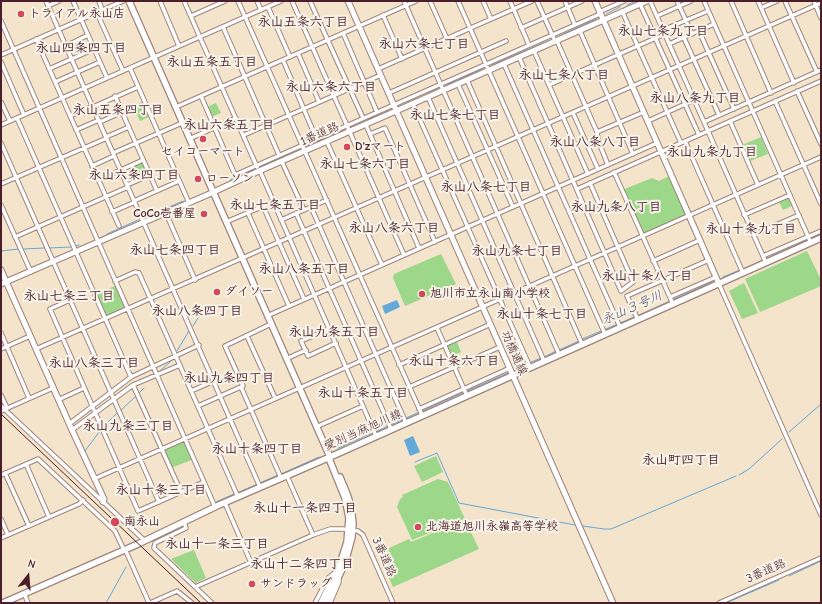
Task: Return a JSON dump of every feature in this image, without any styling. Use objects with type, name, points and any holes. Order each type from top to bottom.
[{"type":"main road","points":[[129,1],[330,457],[330,461],[346,502],[351,529],[338,573],[328,593],[320,603]]},
{"type":"main road","name":"愛別当麻旭川線","points":[[3,603],[145,541],[225,503],[237,494],[330,457],[375,433],[420,412],[466,392],[513,375],[529,365],[558,351],[636,318],[671,301],[719,284],[764,260],[809,240],[821,238]]},
{"type":"main road","points":[[326,603],[328,593]]},
{"type":"street","points":[[46,1],[199,345],[259,485]]},
{"type":"street","points":[[48,6],[58,1]]},
{"type":"street","points":[[73,1],[107,78]]},
{"type":"street","points":[[99,1],[102,10]]},
{"type":"street","points":[[1,55],[123,1]]},
{"type":"street","points":[[160,1],[179,46]]},
{"type":"street","points":[[184,1],[375,433]]},
{"type":"street","points":[[210,1],[212,7]]},
{"type":"street","points":[[191,16],[225,1]]},
{"type":"street","points":[[238,1],[420,412]]},
{"type":"street","points":[[257,1],[261,10]]},
{"type":"street","points":[[1,125],[281,1]]},
{"type":"street","points":[[292,1],[404,255]]},
{"type":"street","points":[[310,1],[363,118]]},
{"type":"street","name":"功橋通線","points":[[348,1],[613,603]]},
{"type":"street","points":[[404,1],[558,351]]},
{"type":"street","points":[[176,107],[416,1]]},
{"type":"street","points":[[430,1],[447,39]]},
{"type":"street","points":[[458,1],[604,332]]},
{"type":"street","points":[[483,1],[491,19]]},
{"type":"street","points":[[510,1],[529,45]]},
{"type":"street","points":[[378,69],[532,1]]},
{"type":"street","points":[[537,1],[597,132],[598,140],[608,164]]},
{"type":"street","points":[[565,1],[575,25]]},
{"type":"street","points":[[521,28],[582,1]]},
{"type":"street","points":[[595,1],[821,515]]},
{"type":"street","points":[[201,96],[235,175],[575,25],[624,1]]},
{"type":"street","points":[[649,1],[665,34],[764,260]]},
{"type":"street","name":"1番道路","points":[[4,283],[75,251],[213,193],[649,1]]},
{"type":"street","points":[[677,1],[692,34]]},
{"type":"street","points":[[657,16],[691,1]]},
{"type":"street","points":[[704,1],[809,240],[821,231]]},
{"type":"street","points":[[731,1],[772,93]]},
{"type":"street","points":[[758,1],[794,83]]},
{"type":"street","points":[[761,8],[777,1]]},
{"type":"street","points":[[704,122],[819,71],[785,1]]},
{"type":"street","points":[[814,1],[821,18]]},
{"type":"street","points":[[36,349],[151,300],[821,3]]},
{"type":"street","points":[[640,4],[699,135]]},
{"type":"street","points":[[268,7],[290,57]]},
{"type":"street","points":[[663,30],[708,10]]},
{"type":"street","points":[[622,12],[681,143]]},
{"type":"street","points":[[97,13],[123,71]]},
{"type":"street","points":[[383,15],[402,59]]},
{"type":"street","points":[[1,21],[215,507]]},
{"type":"street","points":[[669,44],[714,24]]},
{"type":"street","points":[[223,27],[279,155]]},
{"type":"street","points":[[580,31],[633,154]]},
{"type":"street","points":[[699,31],[734,109]]},
{"type":"street","points":[[343,33],[377,112]]},
{"type":"street","points":[[549,85],[665,34]]},
{"type":"street","points":[[66,46],[88,35]]},
{"type":"street","points":[[684,38],[719,115]]},
{"type":"street","points":[[36,39],[119,226]]},
{"type":"street","points":[[389,93],[436,71],[506,42]]},
{"type":"street","points":[[49,69],[94,49]]},
{"type":"street","points":[[534,51],[588,174]]},
{"type":"street","points":[[298,53],[319,102]]},
{"type":"street","points":[[519,57],[621,291],[623,290],[627,296],[636,318]]},
{"type":"street","points":[[283,60],[316,138]]},
{"type":"street","points":[[1,62],[24,115]]},
{"type":"street","points":[[55,82],[100,62]]},
{"type":"street","points":[[504,64],[619,325]]},
{"type":"street","points":[[130,68],[189,203]]},
{"type":"street","points":[[244,135],[381,75]]},
{"type":"street","points":[[467,80],[581,342]]},
{"type":"street","points":[[577,189],[797,91],[821,82]]},
{"type":"street","points":[[458,84],[513,207]]},
{"type":"street","points":[[70,116],[138,87]]},
{"type":"street","points":[[797,91],[821,144]]},
{"type":"street","points":[[115,96],[157,191]]},
{"type":"street","points":[[428,98],[543,359]]},
{"type":"street","points":[[648,122],[694,100]]},
{"type":"street","points":[[775,101],[821,204]]},
{"type":"street","points":[[1,102],[10,121]]},
{"type":"street","points":[[414,104],[529,365]]},
{"type":"street","points":[[76,130],[122,112]]},
{"type":"street","points":[[597,132],[644,112]]},
{"type":"street","points":[[573,113],[598,169]]},
{"type":"street","points":[[17,118],[131,377]]},
{"type":"street","points":[[189,139],[236,118]]},
{"type":"street","points":[[730,121],[758,185]]},
{"type":"street","points":[[92,166],[136,143],[182,123]]},
{"type":"street","points":[[366,125],[420,248]]},
{"type":"street","points":[[1,184],[129,127]]},
{"type":"street","points":[[370,134],[385,128],[434,242]]},
{"type":"street","points":[[685,141],[742,271]]},
{"type":"street","points":[[327,142],[382,265]]},
{"type":"street","points":[[1,143],[159,502]]},
{"type":"street","points":[[267,316],[657,143]]},
{"type":"street","points":[[94,479],[821,157]]},
{"type":"street","points":[[98,180],[143,160]]},
{"type":"street","points":[[282,162],[304,210]]},
{"type":"street","points":[[614,172],[671,301],[716,277]]},
{"type":"street","points":[[15,237],[106,197],[150,175]]},
{"type":"street","points":[[112,212],[179,181]]},
{"type":"street","points":[[590,183],[634,282],[623,290]]},
{"type":"street","points":[[744,215],[790,195]]},
{"type":"street","points":[[281,220],[327,200]]},
{"type":"street","points":[[226,222],[273,202]]},
{"type":"street","points":[[1,204],[31,272]]},
{"type":"street","points":[[263,206],[304,299]]},
{"type":"street","points":[[311,207],[405,420]]},
{"type":"street","points":[[166,213],[195,280]]},
{"type":"street","points":[[248,213],[289,306]]},
{"type":"street","points":[[296,213],[390,427]]},
{"type":"street","points":[[753,235],[799,215]]},
{"type":"street","points":[[653,261],[700,240]]},
{"type":"street","points":[[627,296],[709,260]]},
{"type":"street","points":[[1,270],[4,283],[30,336],[104,499],[103,502]]},
{"type":"street","points":[[115,281],[135,272],[139,273],[237,494]]},
{"type":"street","points":[[70,300],[50,309],[138,511],[204,482]]},
{"type":"street","points":[[271,324],[226,346],[243,386],[241,387],[281,476],[313,535]]},
{"type":"street","points":[[399,365],[491,324]]},
{"type":"street","points":[[329,328],[301,341],[308,356],[336,343]]},
{"type":"street","points":[[437,328],[466,392],[510,368]]},
{"type":"street","points":[[1,333],[29,398]]},
{"type":"street","points":[[1,349],[30,336]]},
{"type":"street","points":[[247,336],[275,398]]},
{"type":"street","points":[[69,424],[131,377],[199,345]]},
{"type":"street","points":[[409,387],[500,347]]},
{"type":"street","points":[[286,359],[306,350]]},
{"type":"street","points":[[72,430],[133,385],[180,365]]},
{"type":"street","points":[[191,391],[214,381]]},
{"type":"street","points":[[133,385],[181,492]]},
{"type":"street","points":[[198,406],[241,387]]},
{"type":"street","points":[[3,409],[53,388]]},
{"type":"street","points":[[58,400],[84,388]]},
{"type":"street","points":[[1,395],[3,409],[145,541]]},
{"type":"street","points":[[316,427],[363,406]]},
{"type":"street","points":[[1,475],[38,458],[115,531],[149,603],[177,591],[192,603]]},
{"type":"street","points":[[26,464],[49,517]]},
{"type":"street","points":[[5,473],[29,526]]},
{"type":"street","points":[[1,538],[79,504],[83,500]]},
{"type":"street","points":[[225,503],[251,562]]},
{"type":"street","points":[[1,519],[8,535]]},
{"type":"street","points":[[184,522],[186,528],[155,543],[154,548],[212,603]]},
{"type":"street","points":[[195,587],[313,535],[330,529],[351,529]]},
{"type":"street","name":"3番道路","points":[[351,529],[361,532],[364,537],[393,603]]},
{"type":"street","name":"3番道路","points":[[719,603],[821,558]]},
{"type":"street","points":[[315,603],[328,578],[338,573],[339,582],[330,603]]},
{"type":"street","points":[[24,594],[28,603]]},
{"type":"green space","points":[[144,101],[151,116],[140,121],[133,106]]},
{"type":"green space","points":[[216,103],[221,113],[211,117],[207,107]]},
{"type":"green space","points":[[761,137],[768,154],[750,161],[742,145]]},
{"type":"green space","points":[[143,160],[150,175],[140,179],[133,165]]},
{"type":"green space","points":[[671,175],[689,215],[642,236],[622,190],[652,178],[659,181]]},
{"type":"green space","points":[[789,199],[792,206],[783,210],[779,202]]},
{"type":"green space","points":[[807,251],[821,280],[821,286],[760,312],[745,279]]},
{"type":"green space","points":[[441,254],[456,284],[405,306],[393,278],[394,274]]},
{"type":"green space","points":[[744,283],[758,313],[742,319],[729,291]]},
{"type":"green space","points":[[117,285],[128,310],[105,319],[95,295]]},
{"type":"green space","points":[[457,342],[461,352],[457,354],[460,363],[456,365],[447,346]]},
{"type":"green space","points":[[185,439],[194,459],[171,468],[162,448]]},
{"type":"green space","points":[[436,456],[443,472],[422,482],[414,466]]},
{"type":"green space","points":[[438,479],[448,482],[465,519],[412,540],[397,507],[400,499],[403,497],[402,495]]},
{"type":"green space","points":[[465,520],[479,549],[393,587],[378,553],[409,539],[411,542]]},
{"type":"green space","points":[[194,550],[206,578],[196,583],[171,559]]},
{"type":"water","points":[[397,300],[400,307],[385,314],[382,306]]},
{"type":"water","points":[[413,436],[420,452],[410,456],[404,440]]},
{"type":"waterway","points":[[627,5],[636,1]]},
{"type":"waterway","points":[[606,14],[620,7]]},
{"type":"waterway","points":[[559,36],[596,19]]},
{"type":"waterway","points":[[492,65],[548,41]]},
{"type":"waterway","points":[[447,85],[482,69]]},
{"type":"waterway","points":[[426,93],[437,89]]},
{"type":"waterway","points":[[353,125],[391,110]]},
{"type":"waterway","points":[[308,146],[343,130]]},
{"type":"waterway","points":[[263,165],[298,151]]},
{"type":"waterway","points":[[230,180],[253,170]]},
{"type":"waterway","points":[[146,217],[183,201]]},
{"type":"waterway","points":[[107,234],[138,220]]},
{"type":"waterway","name":"永山３号川","points":[[811,239],[821,234]]},
{"type":"waterway","name":"永山３号川","points":[[743,269],[808,240]]},
{"type":"waterway","points":[[74,246],[79,245]]},
{"type":"waterway","points":[[49,248],[71,247]]},
{"type":"waterway","points":[[23,249],[45,248]]},
{"type":"waterway","points":[[1,251],[19,249]]},
{"type":"waterway","name":"永山３号川","points":[[723,277],[740,270]]},
{"type":"waterway","name":"永山３号川","points":[[637,316],[712,282]]},
{"type":"waterway","points":[[193,326],[205,307]]},
{"type":"waterway","name":"永山３号川","points":[[604,330],[634,317]]},
{"type":"waterway","points":[[177,351],[189,331]]},
{"type":"waterway","name":"永山３号川","points":[[582,339],[601,331]]},
{"type":"waterway","name":"永山３号川","points":[[559,350],[579,341]]},
{"type":"waterway","name":"永山３号川","points":[[544,357],[556,351]]},
{"type":"waterway","name":"永山３号川","points":[[529,363],[541,358]]},
{"type":"waterway","points":[[160,371],[171,361]]},
{"type":"waterway","name":"永山３号川","points":[[515,370],[527,365]]},
{"type":"waterway","name":"永山３号川","points":[[467,391],[508,373]]},
{"type":"waterway","points":[[139,393],[144,388]]},
{"type":"waterway","name":"永山３号川","points":[[375,432],[464,392]]},
{"type":"waterway","points":[[121,410],[136,396]]},
{"type":"waterway","points":[[789,432],[821,404]]},
{"type":"waterway","points":[[103,427],[117,413]]},
{"type":"waterway","points":[[85,451],[100,431]]},
{"type":"waterway","name":"永山３号川","points":[[336,449],[372,433]]},
{"type":"waterway","points":[[739,475],[749,469],[782,439]]},
{"type":"waterway","points":[[415,462],[437,453],[459,503],[575,525]]},
{"type":"waterway","name":"永山３号川","points":[[281,474],[319,457]]},
{"type":"waterway","name":"永山３号川","points":[[237,493],[278,475]]},
{"type":"waterway","points":[[583,526],[611,529],[736,476]]},
{"type":"waterway","name":"永山３号川","points":[[216,502],[234,494]]},
{"type":"waterway","points":[[789,576],[821,561]]},
{"type":"waterway","name":"永山３号川","points":[[106,603],[126,567]]},
{"type":"waterway","points":[[726,603],[779,580]]},
{"type":"railway","points":[[1,414],[201,603]]},
{"type":"place","name":"トライアル永山店","points":[[21,14]]},
{"type":"place","name":"セイコーマート","points":[[203,139]]},
{"type":"place","name":"D'zマート","points":[[347,147]]},
{"type":"place","name":"ローソン","points":[[198,179]]},
{"type":"place","name":"CoCo壱番屋","points":[[204,214]]},
{"type":"place","name":"ダイソー","points":[[217,292]]},
{"type":"place","name":"旭川市立永山南小学校","points":[[422,294]]},
{"type":"place","name":"南永山","points":[[115,522]]},
{"type":"place","name":"北海道旭川永嶺高等学校","points":[[418,527]]},
{"type":"place","name":"サンドラッグ","points":[[252,584]]},
{"type":"district","name":"永山五条六丁目","points":[[303,22]]},
{"type":"district","name":"永山七条九丁目","points":[[663,31]]},
{"type":"district","name":"永山六条七丁目","points":[[424,44]]},
{"type":"district","name":"永山四条四丁目","points":[[81,48]]},
{"type":"district","name":"永山五条五丁目","points":[[212,62]]},
{"type":"district","name":"永山七条八丁目","points":[[564,75]]},
{"type":"district","name":"永山六条六丁目","points":[[331,87]]},
{"type":"district","name":"永山八条九丁目","points":[[695,98]]},
{"type":"district","name":"永山五条四丁目","points":[[118,110]]},
{"type":"district","name":"永山七条七丁目","points":[[455,115]]},
{"type":"district","name":"永山六条五丁目","points":[[229,125]]},
{"type":"district","name":"永山八条八丁目","points":[[595,142]]},
{"type":"district","name":"永山九条九丁目","points":[[712,152]]},
{"type":"district","name":"永山七条六丁目","points":[[365,164]]},
{"type":"district","name":"永山六条四丁目","points":[[134,175]]},
{"type":"district","name":"永山八条七丁目","points":[[486,187]]},
{"type":"district","name":"永山七条五丁目","points":[[275,205]]},
{"type":"district","name":"永山九条八丁目","points":[[616,207]]},
{"type":"district","name":"永山八条六丁目","points":[[394,228]]},
{"type":"district","name":"永山十条九丁目","points":[[751,229]]},
{"type":"district","name":"永山七条四丁目","points":[[175,250]]},
{"type":"district","name":"永山九条七丁目","points":[[517,251]]},
{"type":"district","name":"永山八条五丁目","points":[[304,269]]},
{"type":"district","name":"永山十条八丁目","points":[[647,276]]},
{"type":"district","name":"永山七条三丁目","points":[[69,296]]},
{"type":"district","name":"永山八条四丁目","points":[[197,311]]},
{"type":"district","name":"永山十条七丁目","points":[[542,314]]},
{"type":"district","name":"永山九条五丁目","points":[[334,332]]},
{"type":"district","name":"永山十条六丁目","points":[[454,361]]},
{"type":"district","name":"永山八条三丁目","points":[[94,363]]},
{"type":"district","name":"永山九条四丁目","points":[[229,378]]},
{"type":"district","name":"永山十条五丁目","points":[[363,393]]},
{"type":"district","name":"永山九条三丁目","points":[[128,426]]},
{"type":"district","name":"永山十条四丁目","points":[[257,449]]},
{"type":"district","name":"永山町四丁目","points":[[681,460]]},
{"type":"district","name":"永山十条三丁目","points":[[161,490]]},
{"type":"district","name":"永山十一条四丁目","points":[[305,508]]},
{"type":"district","name":"永山十一条三丁目","points":[[217,544]]},
{"type":"district","name":"永山十二条四丁目","points":[[302,564]]}]
